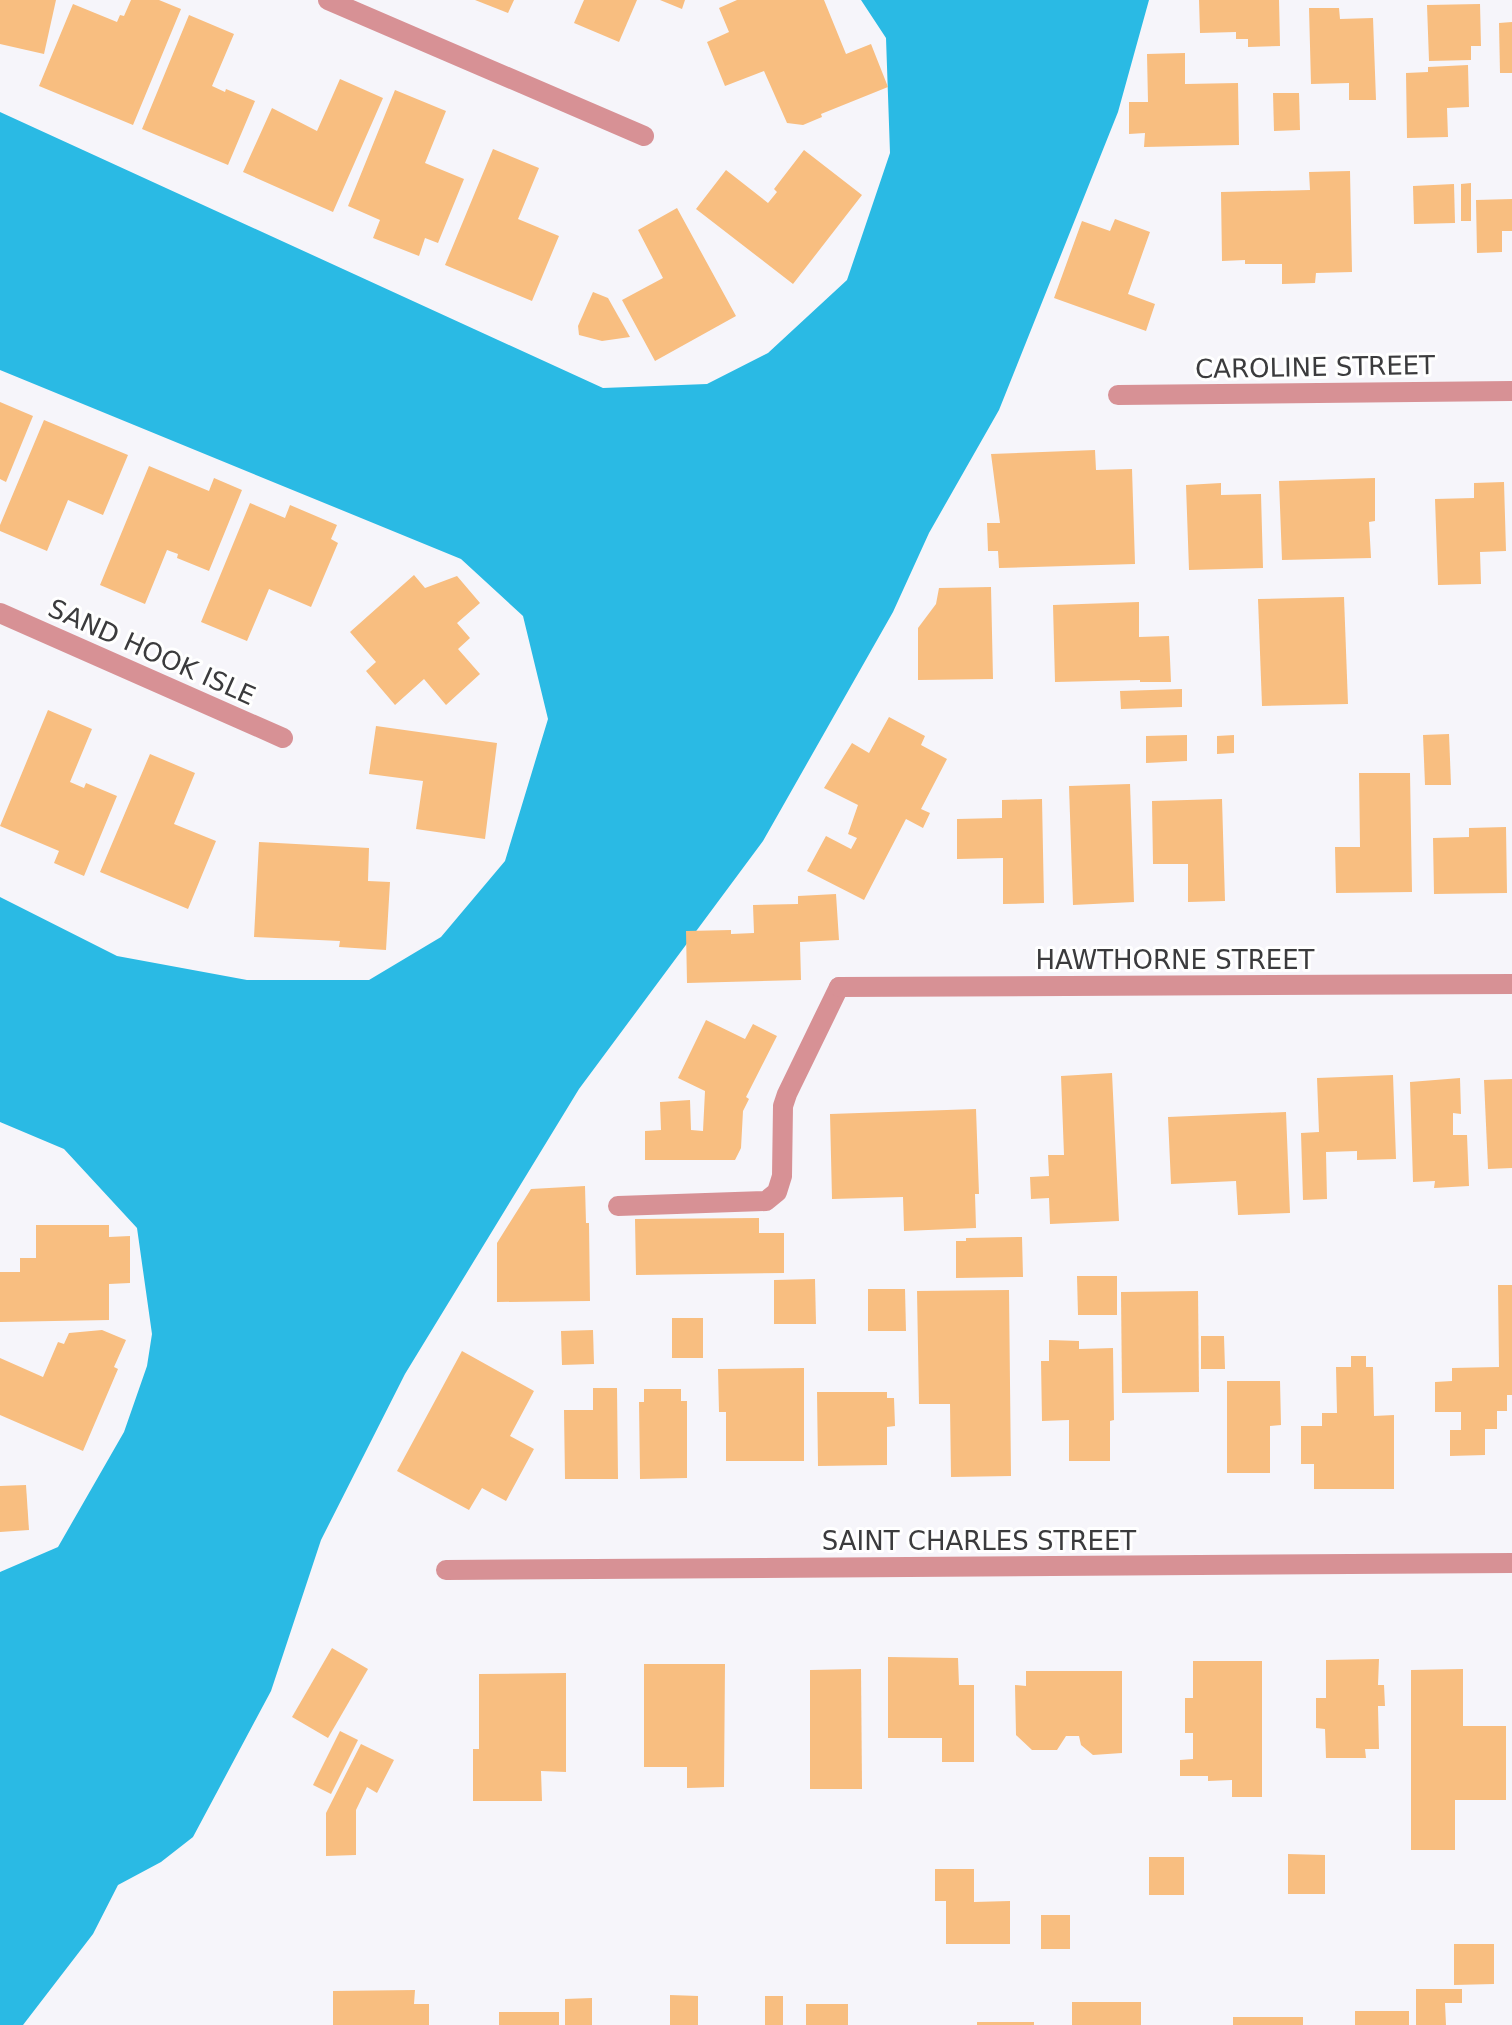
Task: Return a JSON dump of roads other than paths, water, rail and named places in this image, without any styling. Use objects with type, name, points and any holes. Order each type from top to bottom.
[{"type":"street","points":[[328,0],[644,136]]},
{"type":"street","name":"CAROLINE STREET","points":[[1118,395],[1512,391]]},
{"type":"street","name":"SAND HOOK ISLE","points":[[0,613],[283,738]]},
{"type":"street","name":"HAWTHORNE STREET","points":[[618,1206],[766,1201],[777,1192],[782,1176],[783,1106],[839,987],[1512,984]]},
{"type":"street","name":"SAINT CHARLES STREET","points":[[446,1570],[1512,1563]]},
{"type":"water","points":[[861,0],[1149,0],[1118,112],[999,410],[929,533],[893,612],[763,841],[579,1089],[405,1374],[321,1540],[271,1691],[193,1837],[161,1862],[118,1885],[93,1934],[23,2025],[0,2025],[0,1572],[58,1547],[124,1432],[147,1366],[152,1334],[137,1228],[64,1149],[0,1122],[0,897],[117,956],[247,980],[369,980],[441,937],[505,861],[548,719],[523,616],[461,559],[0,370],[0,112],[603,388],[707,384],[768,353],[847,280],[890,153],[886,38]]}]
